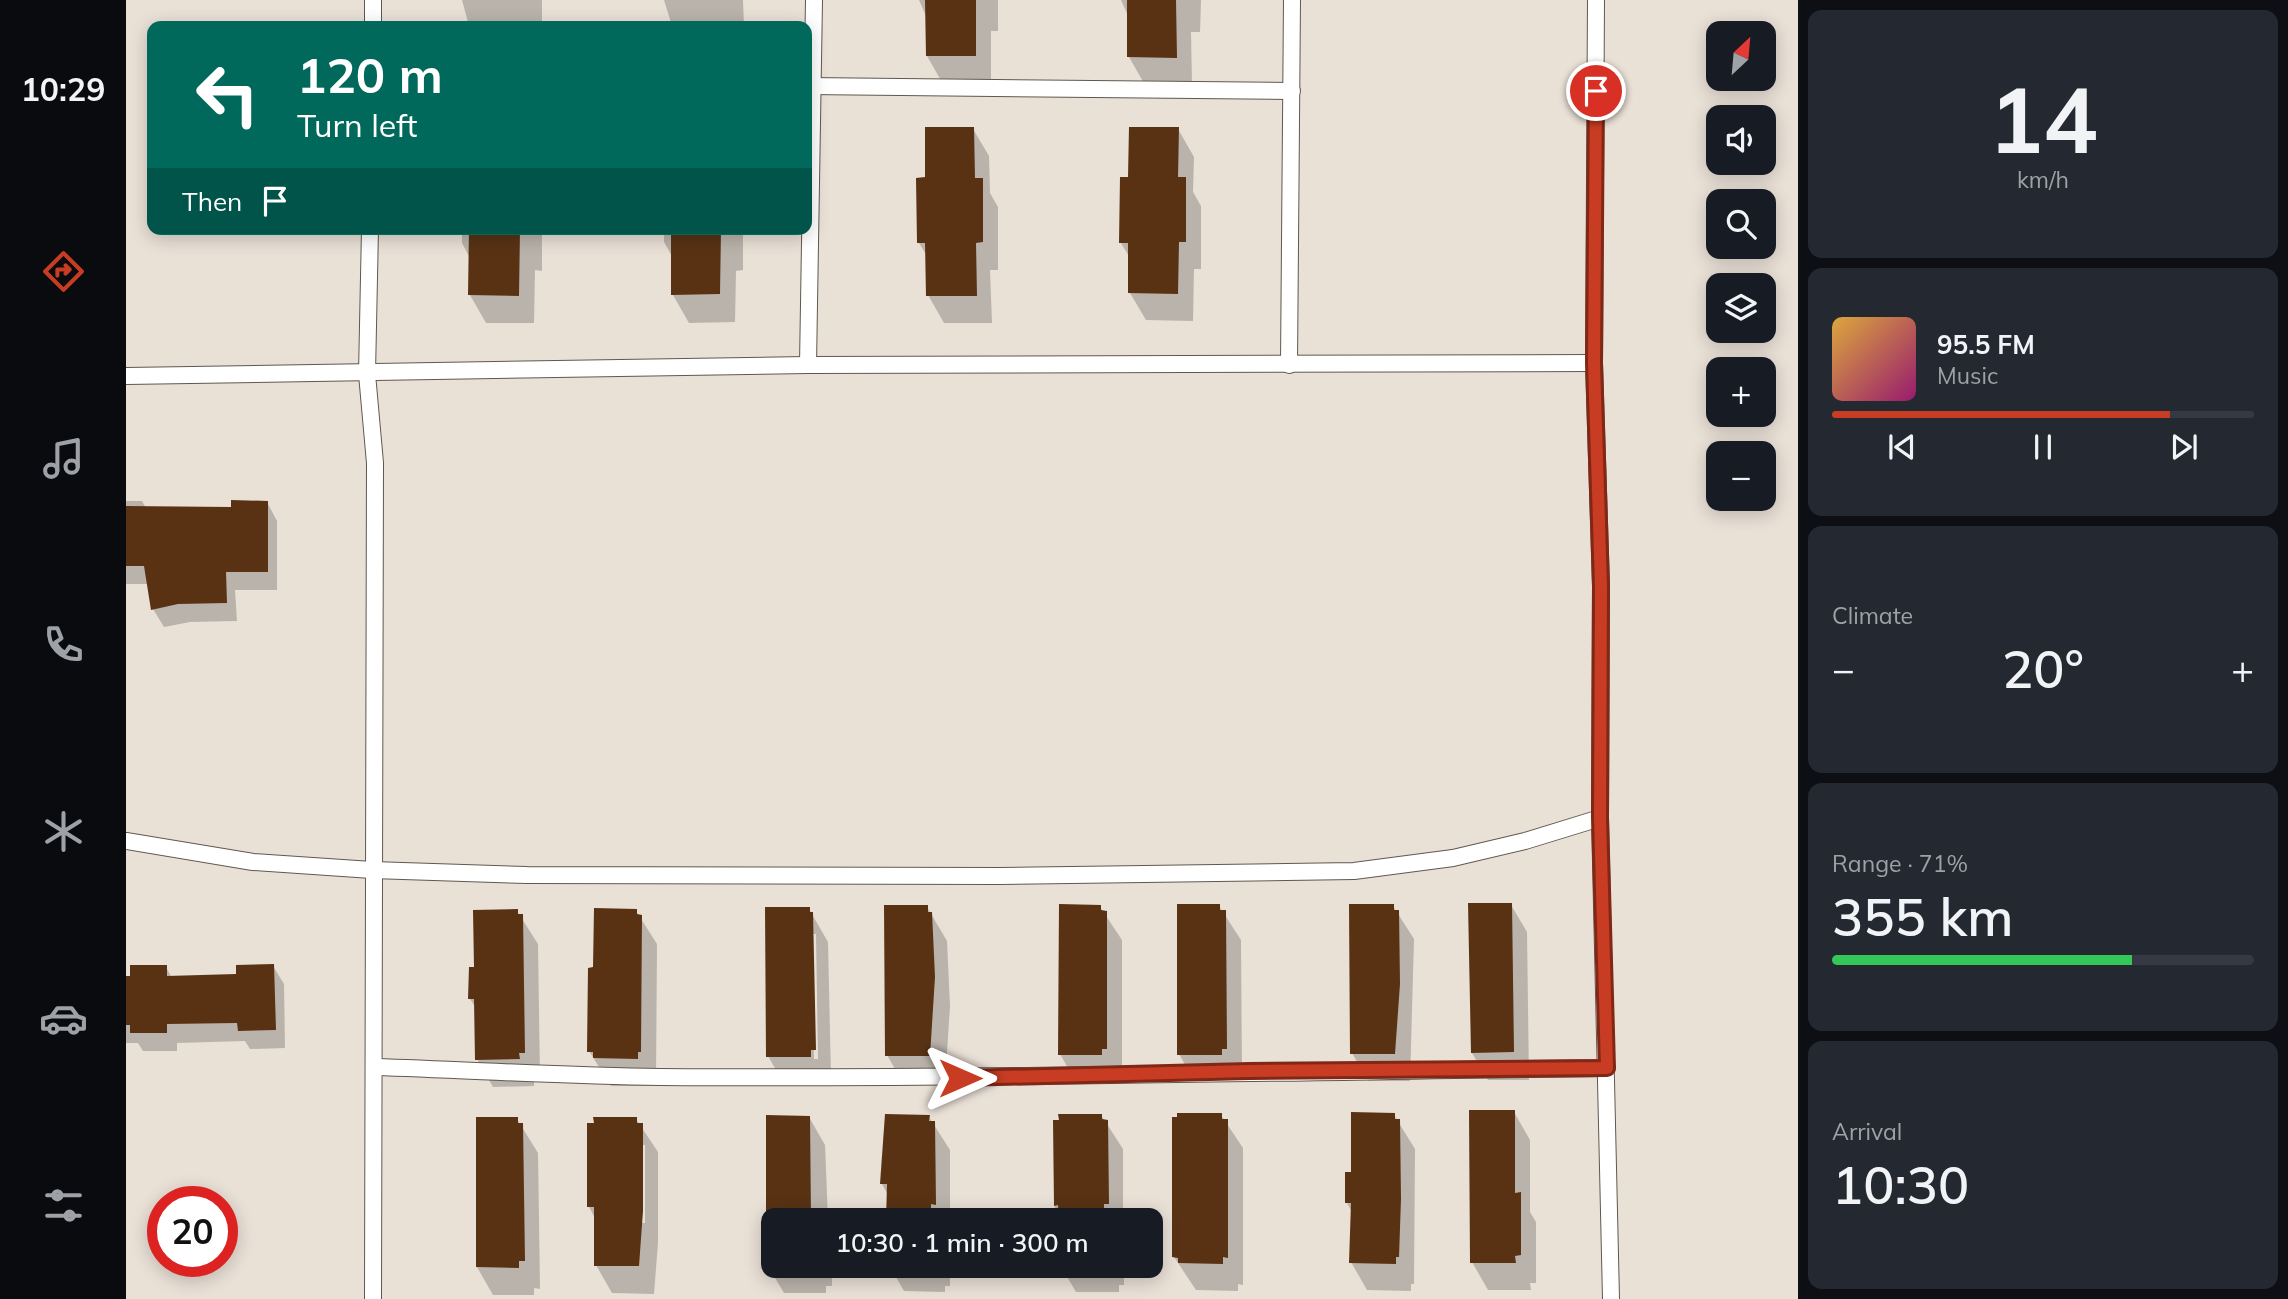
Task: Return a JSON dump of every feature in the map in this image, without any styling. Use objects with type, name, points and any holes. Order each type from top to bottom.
[{"type":"lane","points":[[373,0],[373,21]]},
{"type":"lane","points":[[812,43],[814,0]]},
{"type":"lane","points":[[1289,365],[1292,0]]},
{"type":"lane","points":[[1596,0],[1594,363],[1601,586],[1600,818],[1611,1299]]},
{"type":"lane","points":[[812,86],[1292,91]]},
{"type":"lane","points":[[370,235],[368,374],[375,463],[373,1299]]},
{"type":"lane","points":[[808,365],[809,235]]},
{"type":"lane","points":[[126,376],[808,365],[1594,363]]},
{"type":"lane","points":[[126,841],[253,862],[372,870],[527,874],[1000,876],[1354,871],[1453,858],[1525,841],[1600,818]]},
{"type":"lane","points":[[375,1067],[656,1077],[986,1078],[1250,1071],[1607,1068]]},
{"type":"building","points":[[925,0],[976,0],[976,56],[926,56]]},
{"type":"building","points":[[1127,0],[1176,0],[1177,58],[1127,57]]},
{"type":"building","points":[[925,127],[974,127],[975,178],[983,178],[983,242],[976,243],[977,296],[926,296],[925,243],[917,243],[916,178],[925,177]]},
{"type":"building","points":[[1129,127],[1179,127],[1178,177],[1186,177],[1186,242],[1179,242],[1178,294],[1128,293],[1128,243],[1119,243],[1120,177],[1128,177]]},
{"type":"building","points":[[469,235],[520,235],[519,296],[468,295]]},
{"type":"building","points":[[671,235],[721,235],[720,294],[671,295]]},
{"type":"building","points":[[231,500],[268,501],[268,572],[226,572],[227,603],[178,604],[151,610],[144,566],[126,566],[126,506],[231,507]]},
{"type":"building","points":[[1468,903],[1512,903],[1514,1052],[1471,1053]]},
{"type":"building","points":[[1059,904],[1101,905],[1101,910],[1107,911],[1107,1049],[1102,1049],[1102,1055],[1058,1055]]},
{"type":"building","points":[[1177,904],[1220,904],[1220,910],[1226,910],[1227,1049],[1222,1049],[1222,1055],[1177,1055]]},
{"type":"building","points":[[1349,904],[1394,904],[1394,910],[1399,910],[1400,984],[1395,1054],[1350,1054]]},
{"type":"building","points":[[884,905],[928,905],[928,912],[932,912],[935,977],[930,1056],[885,1056]]},
{"type":"building","points":[[765,907],[810,907],[810,912],[813,912],[816,1050],[811,1050],[811,1057],[766,1057]]},
{"type":"building","points":[[594,908],[637,909],[637,914],[642,915],[641,1052],[638,1052],[638,1059],[593,1058],[593,1052],[587,1052],[588,968],[593,967]]},
{"type":"building","points":[[518,909],[518,914],[523,914],[525,1053],[519,1053],[520,1059],[475,1060],[474,999],[468,999],[469,967],[474,967],[473,910]]},
{"type":"building","points":[[274,964],[276,1030],[238,1031],[237,1023],[167,1024],[167,1033],[130,1033],[130,1025],[126,1025],[126,976],[130,976],[130,965],[167,965],[167,976],[236,974],[236,965]]},
{"type":"building","points":[[1469,1110],[1515,1110],[1515,1193],[1521,1192],[1521,1255],[1515,1256],[1516,1263],[1470,1263]]},
{"type":"building","points":[[1351,1112],[1395,1113],[1395,1119],[1400,1119],[1401,1199],[1399,1257],[1396,1257],[1396,1264],[1349,1263],[1351,1203],[1345,1203],[1345,1172],[1351,1172]]},
{"type":"building","points":[[1177,1113],[1222,1113],[1222,1119],[1228,1119],[1228,1258],[1223,1257],[1223,1264],[1178,1263],[1178,1258],[1172,1257],[1172,1117],[1177,1117]]},
{"type":"building","points":[[885,1114],[930,1115],[929,1121],[935,1121],[936,1205],[931,1204],[931,1208],[886,1208],[887,1184],[880,1184]]},
{"type":"building","points":[[1058,1114],[1102,1114],[1102,1119],[1108,1120],[1109,1204],[1104,1204],[1104,1208],[1054,1206],[1053,1120],[1059,1120]]},
{"type":"building","points":[[766,1115],[810,1116],[811,1208],[766,1208]]},
{"type":"building","points":[[476,1117],[518,1117],[518,1123],[523,1123],[525,1261],[519,1261],[519,1268],[476,1267]]},
{"type":"building","points":[[593,1117],[637,1117],[637,1123],[643,1123],[643,1211],[639,1266],[594,1266],[594,1207],[587,1207],[587,1123],[594,1123]]},
{"type":"route","points":[[960,1078],[1250,1071],[1607,1068],[1600,818],[1601,586],[1594,363],[1596,91]]}]
